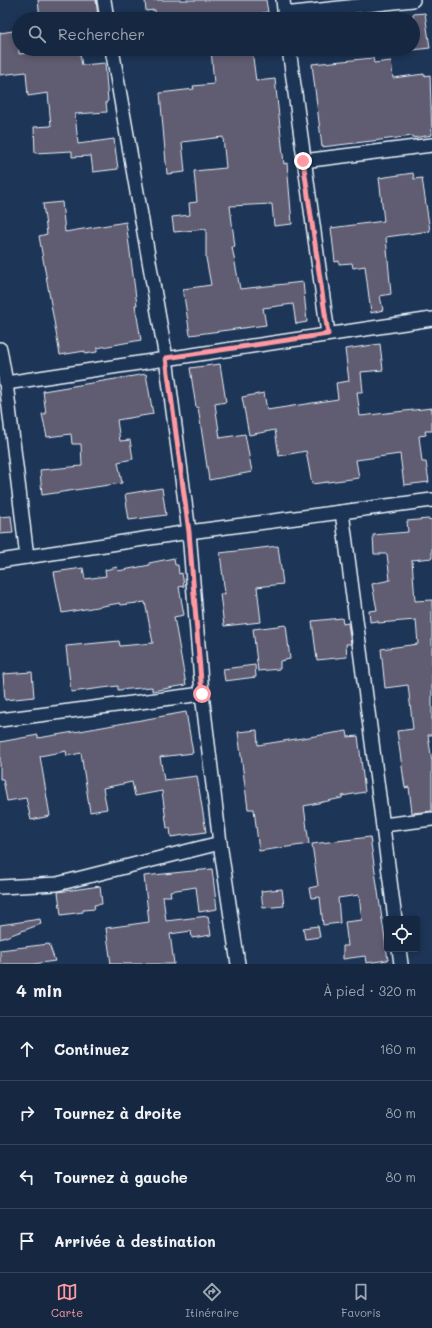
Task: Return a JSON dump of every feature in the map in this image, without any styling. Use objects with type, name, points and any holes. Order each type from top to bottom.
[{"type":"street","points":[[104,0],[106,12]]},
{"type":"street","points":[[283,0],[284,12]]},
{"type":"street","points":[[323,12],[413,0]]},
{"type":"street","points":[[113,56],[166,358],[189,532],[202,694],[220,843],[238,964]]},
{"type":"street","points":[[290,56],[303,161],[328,334]]},
{"type":"street","points":[[303,161],[432,145]]},
{"type":"street","points":[[6,383],[432,319]]},
{"type":"street","points":[[0,349],[6,383],[27,557]]},
{"type":"street","points":[[0,561],[189,532],[432,500]]},
{"type":"street","points":[[342,512],[395,916]]},
{"type":"street","points":[[0,720],[202,694]]},
{"type":"street","points":[[383,825],[432,819]]},
{"type":"street","points":[[0,887],[57,884],[220,843]]},
{"type":"street","points":[[399,952],[401,964]]},
{"type":"building","points":[[38,0],[96,0],[97,12],[39,12]]},
{"type":"building","points":[[145,0],[266,0],[268,12],[155,12],[155,10],[146,11]]},
{"type":"building","points":[[420,13],[425,13],[430,48],[420,49]]},
{"type":"building","points":[[12,31],[12,56],[80,56],[82,65],[105,63],[108,101],[106,102],[107,112],[75,114],[78,144],[114,139],[118,169],[93,172],[91,156],[72,157],[72,151],[35,153],[34,127],[51,126],[48,93],[28,96],[26,72],[0,75],[0,33]]},
{"type":"building","points":[[212,56],[253,56],[256,81],[275,79],[284,164],[287,163],[292,224],[274,226],[272,204],[230,206],[235,247],[232,247],[240,289],[303,282],[307,322],[296,324],[293,304],[263,308],[266,325],[190,335],[183,289],[211,285],[206,258],[206,229],[174,232],[172,217],[190,215],[189,203],[197,202],[194,171],[226,168],[223,137],[182,142],[185,172],[167,174],[160,93],[194,89],[193,86],[214,84]]},
{"type":"building","points":[[373,58],[374,63],[391,61],[393,78],[424,74],[424,76],[430,75],[432,135],[322,147],[312,64]]},
{"type":"building","points":[[413,173],[414,179],[422,178],[430,231],[386,237],[391,294],[380,296],[383,310],[371,313],[365,266],[353,268],[352,263],[339,264],[339,261],[335,262],[331,228],[384,221],[379,178]]},
{"type":"building","points":[[62,202],[65,232],[126,222],[137,305],[135,305],[141,340],[97,348],[97,352],[85,354],[85,351],[60,355],[39,236],[47,234],[43,204]]},
{"type":"building","points":[[380,344],[383,370],[361,372],[363,392],[357,392],[360,416],[432,408],[432,431],[425,431],[426,435],[419,436],[422,462],[426,462],[429,482],[404,485],[400,454],[356,460],[359,478],[312,484],[306,451],[279,456],[275,430],[249,435],[242,397],[264,393],[267,410],[338,399],[336,383],[349,381],[345,349]]},
{"type":"building","points":[[220,364],[226,402],[215,404],[220,438],[245,434],[252,472],[209,480],[198,407],[196,407],[190,368]]},
{"type":"building","points":[[146,374],[153,414],[117,420],[120,441],[130,440],[133,459],[118,462],[122,483],[42,495],[40,470],[82,466],[81,444],[72,444],[71,434],[47,437],[42,414],[46,414],[43,391]]},
{"type":"building","points":[[162,488],[166,515],[129,520],[125,494]]},
{"type":"building","points":[[11,516],[13,533],[0,534],[0,517]]},
{"type":"building","points":[[432,520],[432,558],[412,560],[415,601],[432,600],[432,735],[428,735],[432,762],[432,811],[412,813],[409,787],[405,788],[397,731],[413,729],[408,685],[385,688],[381,649],[418,644],[416,620],[378,623],[378,621],[370,622],[369,611],[377,610],[372,584],[390,580],[387,554],[374,554],[373,535],[408,532],[407,521]]},
{"type":"building","points":[[278,546],[283,584],[257,587],[261,622],[224,626],[220,594],[225,594],[220,553]]},
{"type":"building","points":[[174,558],[175,565],[178,565],[179,574],[182,573],[184,586],[179,587],[184,615],[174,617],[186,685],[152,691],[152,687],[118,690],[118,686],[71,692],[66,646],[119,641],[120,646],[153,643],[145,602],[121,605],[120,603],[62,613],[54,572],[83,568],[85,579],[106,576],[105,570],[117,567],[118,571],[150,565],[149,563]]},
{"type":"building","points":[[342,618],[343,624],[348,623],[351,644],[346,644],[347,657],[317,660],[312,621]]},
{"type":"building","points":[[286,625],[290,659],[280,661],[280,669],[258,671],[253,629]]},
{"type":"building","points":[[255,665],[256,677],[225,681],[223,669]]},
{"type":"building","points":[[32,672],[34,697],[5,700],[3,674]]},
{"type":"building","points":[[186,712],[193,753],[160,757],[164,780],[197,776],[206,832],[171,837],[170,828],[167,828],[162,791],[135,796],[132,782],[103,788],[107,809],[90,812],[81,753],[67,756],[66,751],[40,756],[50,816],[31,820],[26,798],[7,801],[3,779],[0,779],[0,742],[38,735],[38,738]]},
{"type":"building","points":[[257,730],[258,745],[347,731],[348,737],[358,736],[365,792],[342,796],[342,798],[304,806],[309,844],[259,851],[254,809],[248,809],[238,732]]},
{"type":"building","points":[[370,837],[384,933],[384,952],[387,952],[388,960],[366,963],[365,956],[343,959],[343,946],[348,946],[345,922],[362,920],[359,895],[338,898],[340,923],[323,925],[320,897],[311,898],[309,888],[318,886],[312,844]]},
{"type":"building","points":[[212,869],[217,909],[199,912],[196,887],[170,891],[171,896],[163,896],[166,921],[208,916],[211,935],[192,938],[191,931],[170,934],[174,964],[111,964],[106,928],[149,922],[144,876]]},
{"type":"building","points":[[100,886],[102,904],[94,905],[95,909],[61,915],[58,892]]},
{"type":"building","points":[[282,889],[284,906],[263,908],[261,891]]},
{"type":"building","points":[[40,919],[41,924],[0,939],[0,925]]},
{"type":"building","points":[[318,926],[320,937],[305,939],[303,928]]},
{"type":"building","points":[[49,944],[55,961],[33,964],[0,964],[0,950]]},
{"type":"route","points":[[202,694],[189,532],[166,358],[328,334],[303,161]]}]
